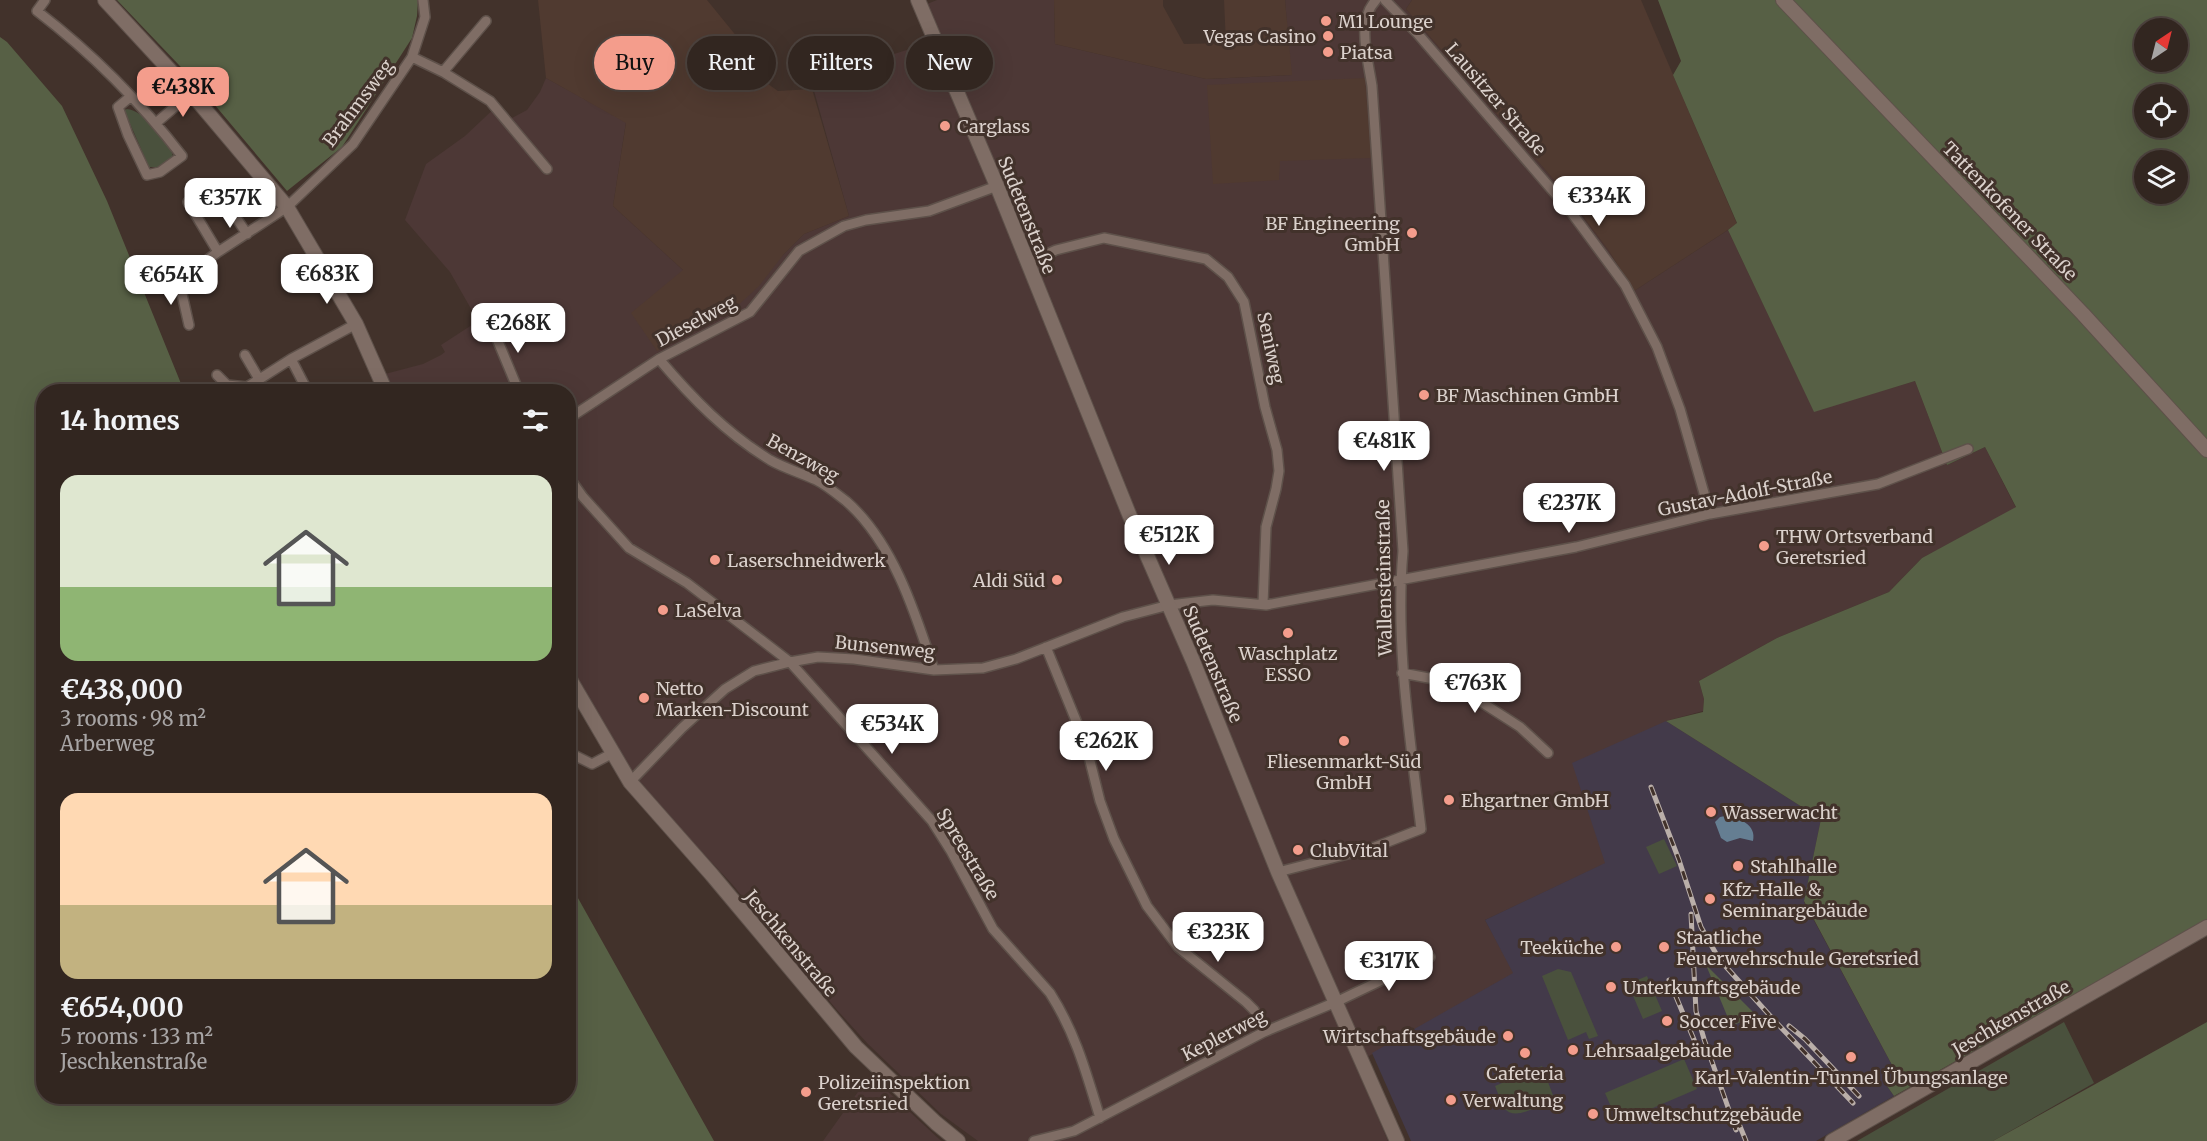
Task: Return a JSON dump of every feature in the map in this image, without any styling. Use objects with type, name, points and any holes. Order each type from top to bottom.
[{"type":"street","points":[[45,0],[36,11],[75,40],[101,64],[156,123],[182,156],[160,172],[147,175],[128,135],[118,107],[130,97]]},
{"type":"street","points":[[105,0],[191,93],[287,207],[356,324],[382,384]]},
{"type":"street","name":"Brahmsweg","points":[[287,207],[353,144],[412,57],[424,17],[423,0]]},
{"type":"street","name":"Sudetenstraße","points":[[918,0],[997,186],[1124,503],[1169,605],[1278,872],[1397,1141]]},
{"type":"street","name":"Wallensteinstraße","points":[[1278,872],[1375,847],[1421,829],[1402,673],[1403,551],[1372,86],[1364,25],[1367,9],[1376,0]]},
{"type":"street","name":"Lausitzer Straße","points":[[1385,0],[1417,33],[1571,212],[1625,285],[1657,347],[1676,399],[1710,513]]},
{"type":"street","name":"Tattenkofener Straße","points":[[1784,0],[2083,314],[2207,450]]},
{"type":"street","points":[[443,72],[486,21]]},
{"type":"street","points":[[412,57],[443,72],[490,101],[547,169]]},
{"type":"street","points":[[156,123],[191,93]]},
{"type":"street","name":"Dieselweg","points":[[576,414],[659,358],[750,312],[799,251],[844,226],[866,220],[929,211],[997,186]]},
{"type":"street","points":[[219,192],[247,234]]},
{"type":"street","points":[[188,202],[218,252]]},
{"type":"street","points":[[179,281],[218,252],[287,207]]},
{"type":"street","name":"Seniweg","points":[[1027,263],[1056,250],[1104,238],[1206,259],[1228,277],[1244,302],[1265,407],[1277,450],[1279,471],[1266,527],[1263,604]]},
{"type":"street","points":[[171,262],[179,281],[189,325]]},
{"type":"street","points":[[253,384],[291,359],[356,324]]},
{"type":"street","points":[[492,327],[516,384]]},
{"type":"street","points":[[245,355],[259,379]]},
{"type":"street","name":"Benzweg","points":[[659,358],[684,389],[734,436],[772,461],[818,481],[846,502],[878,537],[914,609],[934,670]]},
{"type":"street","points":[[291,359],[305,384]]},
{"type":"street","points":[[217,375],[225,384]]},
{"type":"street","name":"Gustav-Adolf-Straße","points":[[1169,605],[1213,600],[1263,604],[1576,547],[1710,513],[1878,483],[1968,449]]},
{"type":"street","name":"Spreestraße","points":[[576,487],[629,548],[687,583],[790,662],[932,821],[993,929],[1050,993],[1078,1045],[1100,1118]]},
{"type":"street","name":"Bunsenweg","points":[[630,782],[682,728],[725,689],[754,671],[818,657],[854,659],[934,670],[991,667],[1123,617],[1169,605]]},
{"type":"street","points":[[1046,647],[1086,745],[1100,801],[1114,839],[1147,906],[1168,936],[1184,952],[1254,1010],[1264,1032]]},
{"type":"street","points":[[1402,673],[1450,682],[1520,727],[1548,753]]},
{"type":"street","name":"Jeschkenstraße","points":[[576,690],[630,782],[712,875],[856,1047],[958,1141]]},
{"type":"street","points":[[576,756],[592,764],[613,753]]},
{"type":"street","name":"Jeschkenstraße","points":[[1832,1141],[2207,927]]},
{"type":"street","name":"Keplerweg","points":[[1034,1141],[1074,1131],[1264,1032],[1336,1002],[1430,957]]},
{"type":"shaded area","points":[[538,0],[707,0],[736,36],[687,36],[687,90],[812,90],[849,216],[804,234],[783,255],[759,286],[733,310],[657,351],[631,313],[683,270],[613,206],[626,123],[546,78]]},
{"type":"shaded area","points":[[937,0],[1054,0],[1055,44],[1206,79],[1291,75],[1285,0],[1412,0],[1406,9],[1567,195],[1609,251],[1634,291],[1728,230],[1814,411],[1915,381],[1947,465],[1985,447],[2016,508],[1922,558],[1889,592],[1777,638],[1699,681],[1704,699],[1703,711],[1666,721],[1606,863],[1485,920],[1514,973],[1355,1064],[1388,1141],[978,1141],[941,1114],[868,1044],[732,884],[630,776],[576,675],[576,384],[390,384],[385,374],[423,364],[441,355],[445,352],[441,345],[478,321],[450,272],[405,220],[426,164],[465,136],[499,104],[512,118],[527,110],[540,92],[546,78],[626,122],[613,206],[683,270],[783,255],[804,234],[849,216],[814,90],[894,90],[894,54],[906,50],[906,90],[993,90],[993,36],[941,36],[927,4]]},
{"type":"shaded area","points":[[1054,0],[1163,0],[1163,6],[1184,44],[1226,43],[1224,0],[1285,0],[1292,75],[1206,79],[1055,44]]},
{"type":"shaded area","points":[[1412,0],[1641,0],[1737,224],[1634,291],[1609,251],[1567,195],[1406,9]]},
{"type":"shaded area","points":[[1365,78],[1371,158],[1280,161],[1279,180],[1213,184],[1207,85]]},
{"type":"shaded area","name":"Staatliche Feuerwehrschule Geretsried","points":[[1666,721],[1821,819],[1804,902],[1899,1078],[1887,1086],[1894,1096],[1816,1141],[1411,1141],[1372,1053],[1513,973],[1485,920],[1605,863],[1572,763]]},
{"type":"shaded area","points":[[870,1075],[939,1139],[942,1141],[823,1141]]},
{"type":"green space","points":[[117,0],[418,0],[412,38],[342,147],[287,191],[198,85]]},
{"type":"green space","points":[[1658,0],[2207,0],[2207,919],[1894,1096],[1887,1086],[1899,1078],[1804,901],[1821,819],[1666,721],[1703,712],[1704,699],[1699,681],[1777,638],[1889,592],[1922,558],[2016,507],[1985,447],[1947,465],[1915,381],[1814,412],[1728,230],[1737,223],[1673,75],[1681,61]]},
{"type":"green space","points":[[0,37],[7,42],[62,106],[107,201],[181,384],[36,384],[36,1104],[576,1104],[576,895],[714,1141],[0,1141]]},
{"type":"green space","points":[[127,109],[141,115],[155,127],[167,143],[173,157],[159,167],[149,167],[124,110]]},
{"type":"green space","points":[[1664,839],[1677,866],[1659,874],[1646,847]]},
{"type":"green space","points":[[1706,965],[1757,1016],[1736,1024],[1728,1018]]},
{"type":"green space","points":[[1558,969],[1571,972],[1598,1036],[1589,1039],[1586,1032],[1568,1040],[1542,976]]},
{"type":"green space","points":[[1647,976],[1662,1011],[1643,1019],[1628,984]]},
{"type":"green space","points":[[2064,1022],[2094,1083],[1993,1141],[1857,1141]]},
{"type":"green space","points":[[2207,1022],[2207,1141],[1993,1141]]},
{"type":"green space","points":[[1684,1059],[1697,1089],[1618,1123],[1605,1093]]},
{"type":"green space","points":[[1542,1066],[1554,1098],[1522,1113],[1505,1109],[1495,1086]]},
{"type":"water","points":[[1725,816],[1736,818],[1750,826],[1754,835],[1753,841],[1740,838],[1727,842],[1721,838],[1715,822]]},
{"type":"railway","points":[[1651,787],[1679,860],[1701,927],[1719,959],[1853,1103]]},
{"type":"railway","points":[[1691,914],[1696,1011],[1736,1130]]},
{"type":"railway","points":[[1669,980],[1700,1054]]},
{"type":"railway","points":[[1789,1026],[1805,1039],[1859,1096]]},
{"type":"railway","points":[[1737,1119],[1746,1141]]},
{"type":"place","name":"M1 Lounge","points":[[1326,21]]},
{"type":"place","name":"Vegas Casino","points":[[1328,36]]},
{"type":"place","name":"Piatsa","points":[[1328,52]]},
{"type":"place","name":"Carglass","points":[[945,126]]},
{"type":"place","name":"BF Engineering GmbH","points":[[1412,233]]},
{"type":"place","name":"BF Maschinen GmbH","points":[[1424,395]]},
{"type":"place","name":"THW Ortsverband Geretsried","points":[[1764,546]]},
{"type":"place","name":"Laserschneidwerk","points":[[715,560]]},
{"type":"place","name":"Aldi Süd","points":[[1057,580]]},
{"type":"place","name":"LaSelva","points":[[663,610]]},
{"type":"place","name":"Waschplatz ESSO","points":[[1288,633]]},
{"type":"place","name":"Netto Marken-Discount","points":[[644,698]]},
{"type":"place","name":"Fliesenmarkt-Süd GmbH","points":[[1344,741]]},
{"type":"place","name":"Ehgartner GmbH","points":[[1449,800]]},
{"type":"place","name":"Wasserwacht","points":[[1711,812]]},
{"type":"place","name":"ClubVital","points":[[1298,850]]},
{"type":"place","name":"Stahlhalle","points":[[1738,866]]},
{"type":"place","name":"Kfz-Halle & Seminargebäude","points":[[1710,899]]},
{"type":"place","name":"Teeküche","points":[[1616,947]]},
{"type":"place","name":"Staatliche Feuerwehrschule Geretsried","points":[[1664,947]]},
{"type":"place","name":"Unterkunftsgebäude","points":[[1611,987]]},
{"type":"place","name":"Soccer Five","points":[[1667,1021]]},
{"type":"place","name":"Wirtschaftsgebäude","points":[[1508,1036]]},
{"type":"place","name":"Lehrsaalgebäude","points":[[1573,1050]]},
{"type":"place","name":"Cafeteria","points":[[1525,1053]]},
{"type":"place","name":"Karl-Valentin-Tunnel Übungsanlage","points":[[1851,1057]]},
{"type":"place","name":"Polizeiinspektion Geretsried","points":[[806,1092]]},
{"type":"place","name":"Verwaltung","points":[[1451,1100]]},
{"type":"place","name":"Umweltschutzgebäude","points":[[1593,1114]]}]
